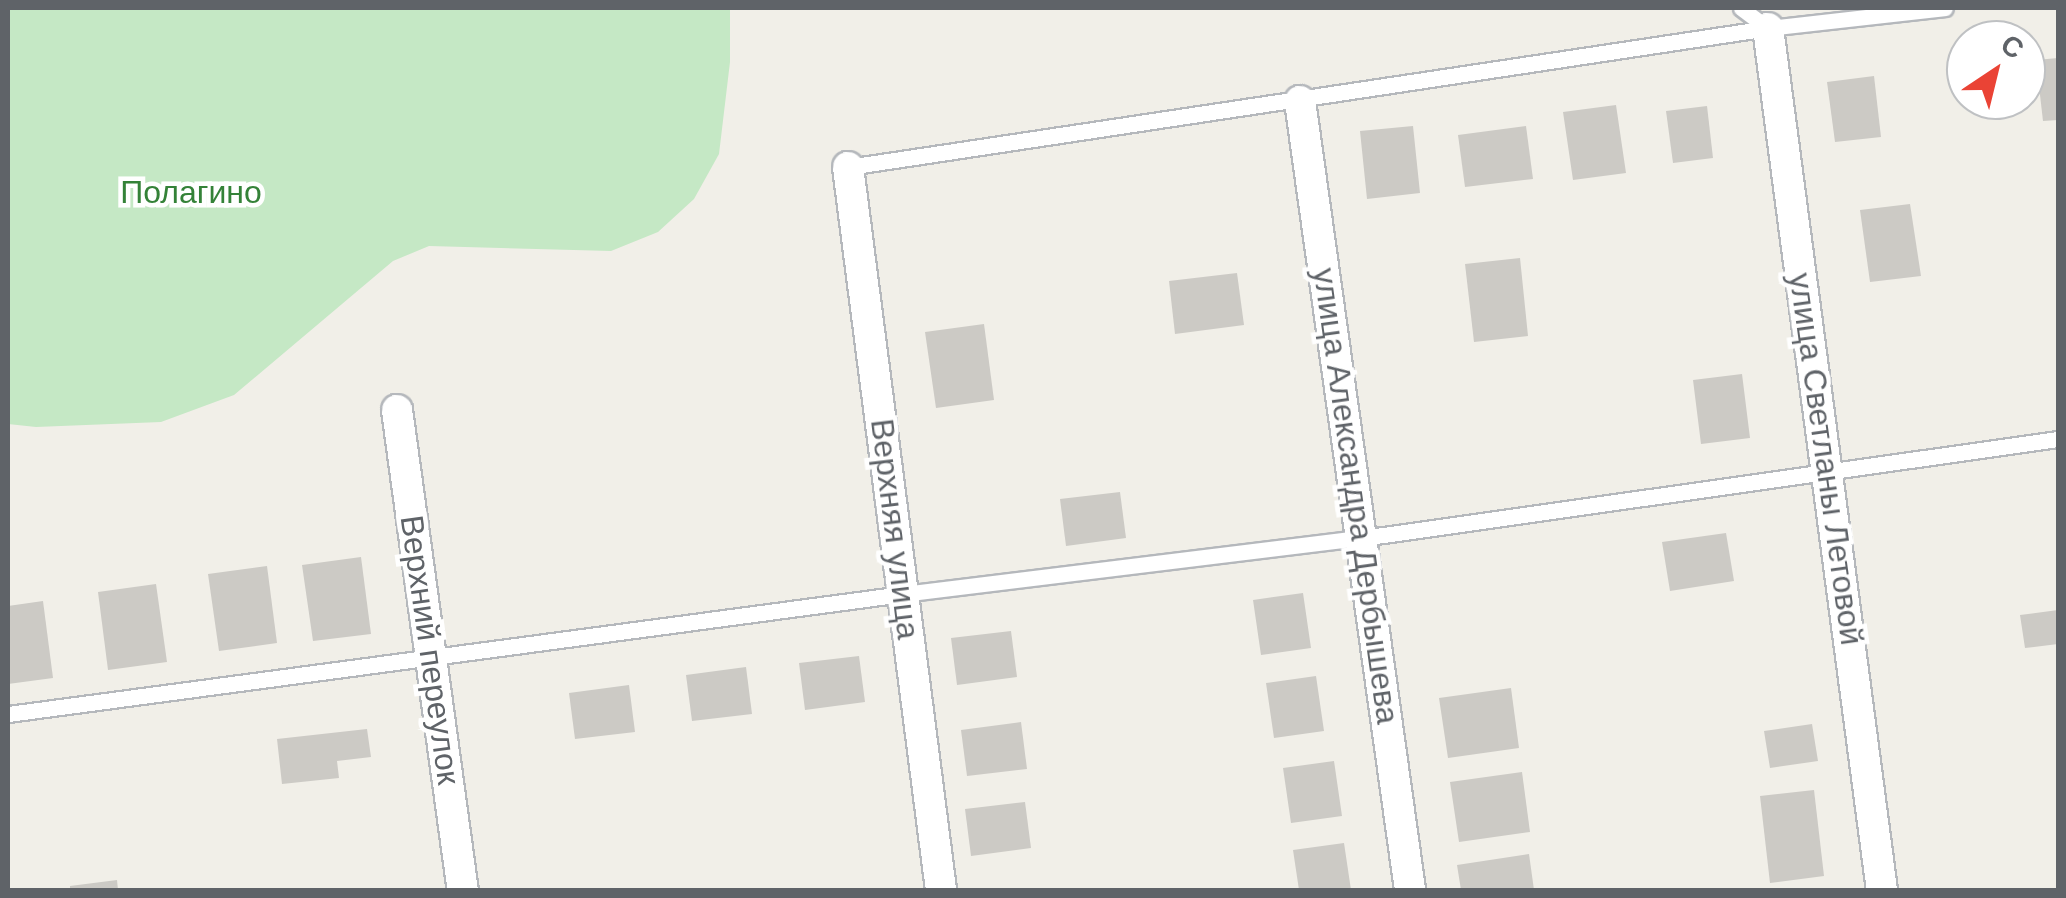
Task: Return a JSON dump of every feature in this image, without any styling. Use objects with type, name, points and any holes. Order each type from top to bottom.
[{"type":"street","name":"улица Светланы Летовой","points":[[1768,28],[1882,890]]},
{"type":"street","name":"улица Александра Дербышева","points":[[1300,101],[1410,890]]},
{"type":"street","name":"Верхняя улица","points":[[848,167],[941,890]]},
{"type":"street","name":"Верхний переулок","points":[[397,410],[463,890]]},
{"type":"lane","points":[[1741,8],[1768,28]]},
{"type":"lane","points":[[848,167],[1768,28],[1946,8]]},
{"type":"lane","points":[[8,714],[903,594],[1362,538],[2058,440]]},
{"type":"green space","name":"Полагино","points":[[8,8],[730,8],[730,62],[719,154],[694,199],[658,232],[611,251],[429,246],[393,261],[234,395],[161,422],[36,427],[8,424]]},
{"type":"building","points":[[2058,58],[2058,120],[2043,121],[2046,59]]},
{"type":"building","points":[[1874,76],[1881,137],[1835,142],[1827,82]]},
{"type":"building","points":[[1616,105],[1626,173],[1573,180],[1563,112]]},
{"type":"building","points":[[1707,106],[1713,158],[1673,163],[1666,111]]},
{"type":"building","points":[[1413,126],[1420,193],[1367,199],[1360,131]]},
{"type":"building","points":[[1526,126],[1533,179],[1465,187],[1458,135]]},
{"type":"building","points":[[1910,204],[1921,276],[1870,282],[1860,210]]},
{"type":"building","points":[[1520,258],[1528,336],[1474,342],[1465,264]]},
{"type":"building","points":[[1237,273],[1244,325],[1175,334],[1169,281]]},
{"type":"building","points":[[984,324],[994,400],[936,408],[925,332]]},
{"type":"building","points":[[1742,374],[1750,438],[1701,444],[1693,380]]},
{"type":"building","points":[[1120,492],[1126,538],[1066,546],[1060,499]]},
{"type":"building","points":[[1726,533],[1734,581],[1670,591],[1662,542]]},
{"type":"building","points":[[361,557],[371,634],[313,641],[302,565]]},
{"type":"building","points":[[267,566],[277,643],[219,651],[208,574]]},
{"type":"building","points":[[156,584],[167,662],[108,670],[98,592]]},
{"type":"building","points":[[1303,593],[1311,648],[1261,655],[1253,600]]},
{"type":"building","points":[[43,601],[53,678],[8,684],[8,606]]},
{"type":"building","points":[[2058,610],[2058,644],[2025,648],[2020,615]]},
{"type":"building","points":[[1011,631],[1017,677],[957,685],[951,638]]},
{"type":"building","points":[[859,656],[865,702],[805,710],[799,663]]},
{"type":"building","points":[[746,667],[752,714],[692,721],[686,675]]},
{"type":"building","points":[[1316,676],[1324,731],[1274,738],[1266,683]]},
{"type":"building","points":[[629,685],[635,732],[575,739],[569,693]]},
{"type":"building","points":[[1511,688],[1519,748],[1448,758],[1439,698]]},
{"type":"building","points":[[1021,722],[1027,769],[967,776],[961,730]]},
{"type":"building","points":[[1812,724],[1818,761],[1770,768],[1764,731]]},
{"type":"building","points":[[367,729],[371,757],[337,761],[339,778],[282,784],[277,739]]},
{"type":"building","points":[[1334,761],[1342,816],[1291,823],[1283,768]]},
{"type":"building","points":[[1522,772],[1530,832],[1459,842],[1450,782]]},
{"type":"building","points":[[1814,790],[1824,876],[1770,883],[1760,796]]},
{"type":"building","points":[[1025,802],[1031,848],[971,856],[965,809]]},
{"type":"building","points":[[1344,843],[1351,890],[1299,890],[1293,850]]},
{"type":"building","points":[[1529,854],[1534,890],[1461,890],[1457,865]]},
{"type":"building","points":[[117,880],[118,890],[70,890],[70,886]]}]
